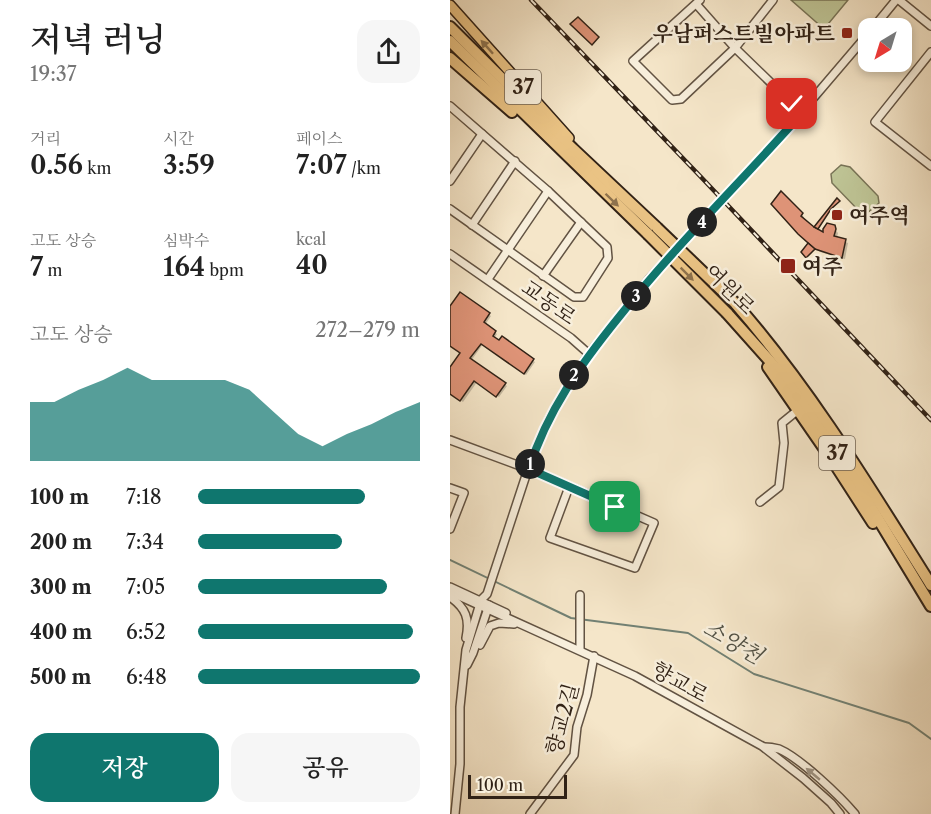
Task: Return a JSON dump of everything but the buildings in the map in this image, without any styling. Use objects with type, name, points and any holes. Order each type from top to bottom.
[{"type":"highway","name":"여원로","points":[[450,27],[596,169],[760,347],[785,378],[855,479],[931,606]]},
{"type":"highway","name":"여원로","points":[[450,41],[576,165],[735,303],[806,391],[931,585]]},
{"type":"highway","name":"37","points":[[450,58],[563,158],[576,165]]},
{"type":"highway","points":[[760,347],[765,363],[897,561],[915,580]]},
{"type":"main road","name":"37","points":[[450,5],[596,169]]},
{"type":"street","points":[[774,0],[735,48],[677,100],[668,98],[633,61],[699,3],[735,48],[802,113]]},
{"type":"street","points":[[882,18],[897,0],[931,26]]},
{"type":"street","points":[[454,813],[460,764],[460,707],[465,669],[484,597],[498,563],[540,438],[559,399],[589,354],[650,278],[802,113],[858,45]]},
{"type":"street","points":[[931,52],[874,122],[931,166]]},
{"type":"street","name":"교동로","points":[[450,106],[515,161],[607,247],[608,258],[583,297],[574,297],[450,209]]},
{"type":"street","points":[[450,181],[482,134]]},
{"type":"street","points":[[472,225],[515,161]]},
{"type":"street","points":[[488,279],[548,191]]},
{"type":"street","name":"교동로","points":[[543,276],[581,222]]},
{"type":"street","name":"교동로","points":[[452,258],[488,279],[572,338],[589,354]]},
{"type":"street","points":[[760,502],[779,487],[784,443],[782,423],[798,410]]},
{"type":"street","points":[[450,440],[529,469],[654,523],[635,568],[550,538],[569,487]]},
{"type":"street","points":[[450,488],[464,493],[450,529]]},
{"type":"street","name":"향교로","points":[[450,587],[484,597],[488,606],[526,623],[534,630],[635,675],[762,746],[803,778],[840,814]]},
{"type":"street","name":"향교로","points":[[450,592],[484,597]]},
{"type":"street","points":[[450,597],[466,612],[468,622],[464,646],[470,651]]},
{"type":"street","points":[[470,651],[488,606],[484,597]]},
{"type":"street","points":[[579,597],[580,649]]},
{"type":"street","points":[[470,651],[479,647],[490,626],[508,622],[534,630]]},
{"type":"street","name":"향교2길","points":[[530,814],[574,755],[594,656]]},
{"type":"street","name":"향교로","points":[[762,746],[779,749],[795,760],[840,798],[855,814]]},
{"type":"green space","points":[[791,0],[848,0],[824,29]]},
{"type":"green space","points":[[841,165],[850,167],[878,196],[879,203],[865,215],[832,183],[831,174]]},
{"type":"waterway","name":"소양천","points":[[450,560],[571,618],[688,633],[754,674],[909,723],[931,739]]},
{"type":"railway","points":[[531,0],[931,420]]},
{"type":"place","name":"우남퍼스트빌아파트","points":[[847,33]]},
{"type":"place","name":"여주역","points":[[837,215]]},
{"type":"place","name":"여주","points":[[788,266]]},
{"type":"route","points":[[615,507],[529,469],[540,438],[559,399],[589,354],[650,278],[802,113],[792,104]]}]
